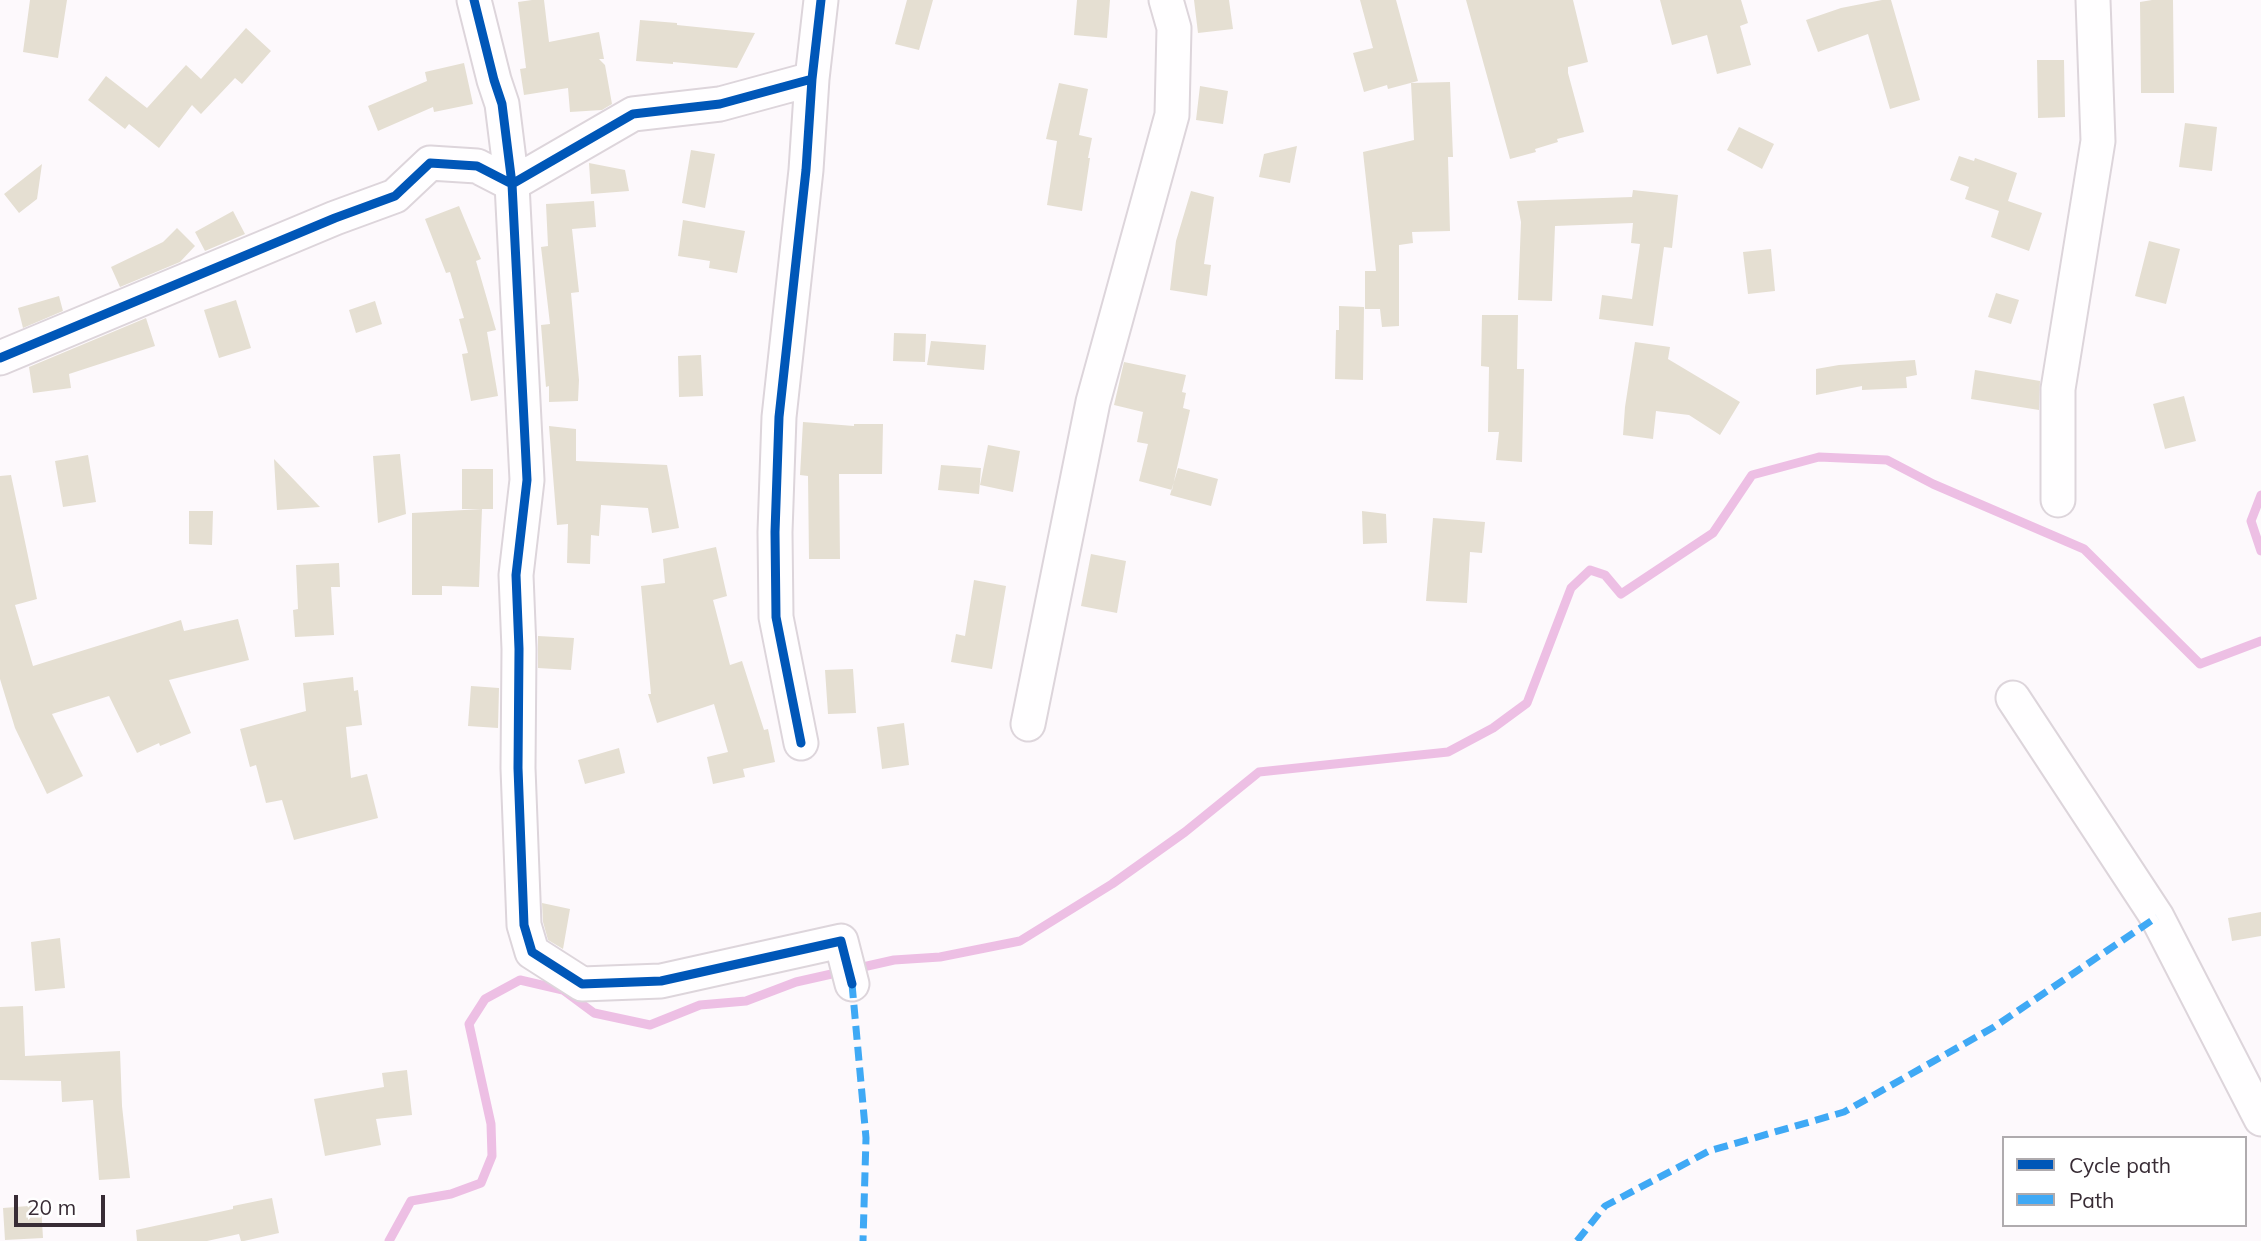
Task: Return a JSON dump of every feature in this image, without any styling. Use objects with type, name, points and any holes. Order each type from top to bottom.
[{"type":"street","points":[[474,0],[502,104],[512,184],[527,480],[516,575],[519,649],[518,768],[524,925],[533,952],[582,984],[661,981],[841,941],[852,984]]},
{"type":"street","points":[[801,743],[776,617],[775,532],[779,417],[806,170],[821,0]]},
{"type":"street","points":[[1028,724],[1093,402],[1172,115],[1174,28],[1166,0]]},
{"type":"street","points":[[2058,500],[2058,389],[2098,141],[2093,0]]},
{"type":"street","points":[[512,184],[634,114],[720,104],[812,79]]},
{"type":"street","points":[[0,358],[335,218],[395,196],[430,163],[477,166],[512,184]]},
{"type":"street","points":[[2013,698],[2157,917],[2261,1119]]},
{"type":"building","points":[[30,0],[67,0],[58,58],[23,52]]},
{"type":"building","points":[[544,0],[549,42],[599,32],[604,59],[599,59],[605,65],[612,104],[602,110],[570,112],[568,88],[524,95],[520,69],[526,68],[518,2]]},
{"type":"building","points":[[907,0],[933,0],[919,50],[895,44]]},
{"type":"building","points":[[1077,0],[1110,0],[1107,38],[1074,35]]},
{"type":"building","points":[[1194,0],[1229,0],[1233,29],[1198,33]]},
{"type":"building","points":[[1360,0],[1396,0],[1418,81],[1388,89],[1387,85],[1364,92],[1353,53],[1373,48]]},
{"type":"building","points":[[1466,0],[1573,0],[1588,62],[1568,67],[1568,73],[1584,132],[1557,139],[1558,142],[1535,149],[1536,152],[1510,159]]},
{"type":"building","points":[[1660,0],[1741,0],[1748,23],[1740,26],[1751,65],[1717,74],[1707,35],[1672,45]]},
{"type":"building","points":[[1891,0],[1920,100],[1890,109],[1868,34],[1818,52],[1806,20],[1841,8]]},
{"type":"building","points":[[2173,0],[2174,93],[2141,93],[2140,2]]},
{"type":"building","points":[[640,20],[755,33],[737,68],[636,61]]},
{"type":"building","points":[[246,28],[271,51],[242,84],[235,78],[201,114],[192,105],[159,148],[129,124],[125,129],[88,100],[106,76],[147,108],[186,65],[201,79]]},
{"type":"building","points":[[2037,60],[2064,60],[2065,117],[2038,118]]},
{"type":"building","points":[[464,63],[473,104],[434,112],[433,107],[378,131],[368,106],[427,81],[425,72]]},
{"type":"building","points":[[1450,82],[1453,157],[1448,157],[1450,231],[1412,232],[1413,243],[1399,245],[1399,326],[1382,327],[1380,309],[1365,309],[1365,271],[1376,271],[1363,152],[1414,140],[1411,83]]},
{"type":"building","points":[[1059,83],[1088,89],[1079,135],[1092,138],[1082,211],[1047,205],[1057,141],[1046,139]]},
{"type":"building","points":[[1200,86],[1228,91],[1223,124],[1196,120]]},
{"type":"building","points":[[2185,123],[2217,127],[2212,171],[2179,167]]},
{"type":"building","points":[[1739,127],[1774,144],[1762,169],[1727,150]]},
{"type":"building","points":[[1297,146],[1290,183],[1259,177],[1264,154]]},
{"type":"building","points":[[691,150],[715,154],[705,208],[682,203]]},
{"type":"building","points":[[1959,156],[1974,161],[1975,158],[2017,173],[2008,201],[2042,213],[2029,251],[1991,237],[1999,211],[1965,199],[1969,187],[1950,180]]},
{"type":"building","points":[[589,163],[625,170],[629,191],[591,194]]},
{"type":"building","points":[[42,164],[37,199],[19,213],[4,194]]},
{"type":"building","points":[[1633,190],[1678,195],[1672,248],[1664,247],[1653,326],[1599,319],[1602,295],[1632,299],[1640,244],[1631,243],[1633,223],[1555,226],[1552,301],[1518,300],[1521,222],[1517,201],[1632,197]]},
{"type":"building","points":[[1191,191],[1214,197],[1204,264],[1211,265],[1207,296],[1170,290],[1176,241]]},
{"type":"building","points":[[594,201],[596,227],[572,229],[579,292],[571,293],[579,380],[578,401],[549,402],[541,325],[550,324],[541,247],[548,246],[546,204]]},
{"type":"building","points":[[459,206],[481,259],[476,261],[496,330],[487,332],[498,396],[471,401],[462,354],[468,353],[459,319],[464,318],[450,272],[446,273],[425,219]]},
{"type":"building","points":[[233,211],[245,234],[205,251],[195,232]]},
{"type":"building","points":[[683,220],[745,231],[737,273],[709,268],[710,261],[678,256]]},
{"type":"building","points":[[177,228],[195,246],[180,262],[120,287],[111,267],[163,242]]},
{"type":"building","points":[[2149,241],[2180,249],[2166,304],[2135,296]]},
{"type":"building","points":[[1771,249],[1775,291],[1748,294],[1743,252]]},
{"type":"building","points":[[1996,293],[2019,300],[2011,324],[1988,317]]},
{"type":"building","points":[[59,296],[63,311],[23,328],[18,308]]},
{"type":"building","points":[[236,300],[251,348],[219,358],[204,310]]},
{"type":"building","points":[[375,301],[382,324],[356,333],[349,310]]},
{"type":"building","points":[[1339,306],[1364,307],[1363,380],[1335,379]]},
{"type":"building","points":[[1482,315],[1518,315],[1517,369],[1524,369],[1522,462],[1496,460],[1499,432],[1488,432],[1489,367],[1481,366]]},
{"type":"building","points":[[146,318],[155,346],[69,374],[71,388],[33,393],[29,367]]},
{"type":"building","points":[[894,333],[926,334],[925,362],[893,361]]},
{"type":"building","points":[[931,341],[986,345],[984,370],[927,365]]},
{"type":"building","points":[[1635,342],[1670,347],[1668,359],[1740,402],[1720,435],[1689,415],[1656,411],[1653,439],[1623,435]]},
{"type":"building","points":[[701,355],[703,396],[679,397],[678,356]]},
{"type":"building","points":[[1915,360],[1917,375],[1906,377],[1907,388],[1862,390],[1862,386],[1816,395],[1816,369]]},
{"type":"building","points":[[1124,362],[1186,375],[1182,392],[1186,393],[1183,408],[1190,410],[1172,490],[1139,481],[1148,444],[1137,442],[1143,412],[1114,405]]},
{"type":"building","points":[[1975,370],[2040,381],[2039,410],[1971,399]]},
{"type":"building","points":[[2184,396],[2196,441],[2165,449],[2153,404]]},
{"type":"building","points":[[803,422],[854,426],[883,424],[882,474],[839,474],[840,559],[809,559],[808,476],[800,475]]},
{"type":"building","points":[[549,426],[576,429],[576,461],[667,465],[679,528],[652,533],[648,508],[601,505],[599,536],[591,535],[590,564],[567,563],[568,524],[557,525]]},
{"type":"building","points":[[988,445],[1020,451],[1013,492],[980,485]]},
{"type":"building","points":[[400,454],[406,514],[378,523],[373,456]]},
{"type":"building","points":[[88,455],[96,502],[63,507],[55,461]]},
{"type":"building","points":[[274,459],[320,507],[277,510]]},
{"type":"building","points":[[941,465],[981,468],[979,494],[938,490]]},
{"type":"building","points":[[1178,468],[1218,479],[1211,506],[1170,495]]},
{"type":"building","points":[[462,469],[493,469],[493,509],[462,509]]},
{"type":"building","points":[[11,475],[37,599],[15,605],[33,666],[181,620],[184,631],[238,619],[249,660],[169,680],[191,733],[137,753],[109,696],[52,714],[83,776],[47,794],[15,728],[0,679],[0,476]]},
{"type":"building","points":[[482,509],[479,587],[442,586],[442,595],[412,595],[412,513]]},
{"type":"building","points":[[189,511],[213,511],[212,545],[189,544]]},
{"type":"building","points":[[1362,511],[1386,514],[1387,543],[1363,544]]},
{"type":"building","points":[[1433,518],[1485,522],[1482,553],[1470,552],[1467,603],[1426,601]]},
{"type":"building","points":[[716,547],[727,596],[713,600],[730,665],[742,661],[764,730],[768,729],[775,762],[743,769],[745,777],[713,784],[707,757],[728,752],[714,704],[657,723],[648,694],[651,694],[641,586],[665,583],[663,559]]},
{"type":"building","points":[[1091,554],[1126,561],[1117,613],[1081,606]]},
{"type":"building","points":[[339,563],[340,587],[331,587],[334,635],[295,637],[293,610],[298,609],[296,565]]},
{"type":"building","points":[[974,580],[1006,586],[992,669],[951,662],[956,634],[965,636]]},
{"type":"building","points":[[538,636],[574,638],[571,670],[538,668]]},
{"type":"building","points":[[853,669],[856,713],[828,714],[825,670]]},
{"type":"building","points":[[353,677],[354,691],[358,690],[362,725],[346,727],[351,778],[367,774],[378,818],[294,840],[282,800],[266,803],[256,765],[250,767],[240,729],[306,711],[303,683]]},
{"type":"building","points":[[471,686],[499,688],[498,728],[468,726]]},
{"type":"building","points":[[904,723],[909,765],[882,769],[877,727]]},
{"type":"building","points":[[619,748],[625,773],[585,784],[578,760]]},
{"type":"building","points":[[542,903],[570,909],[563,949],[548,940]]},
{"type":"building","points":[[2261,912],[2261,936],[2232,941],[2228,918]]},
{"type":"building","points":[[60,938],[65,988],[35,991],[31,942]]},
{"type":"building","points":[[23,1006],[25,1056],[120,1051],[122,1106],[130,1178],[99,1180],[93,1100],[62,1102],[61,1081],[0,1080],[0,1007]]},
{"type":"building","points":[[407,1070],[412,1115],[376,1119],[381,1145],[325,1156],[314,1099],[384,1087],[382,1073]]},
{"type":"building","points":[[272,1198],[279,1233],[244,1241],[241,1241],[239,1234],[207,1241],[137,1241],[136,1230]]},
{"type":"building","points":[[41,1205],[43,1238],[5,1240],[3,1208]]},
{"type":"waterway","points":[[389,1241],[411,1201],[451,1194],[481,1183],[492,1156],[491,1124],[469,1024],[485,999],[520,980],[563,990],[594,1013],[650,1025],[700,1005],[746,1001],[796,982],[894,960],[940,957],[1020,941],[1112,884],[1185,832],[1259,772],[1448,752],[1493,728],[1527,703],[1571,588],[1590,570],[1605,575],[1621,594],[1713,533],[1752,475],[1819,457],[1887,460],[1933,484],[2084,549],[2200,664],[2261,641]]},
{"type":"waterway","points":[[2261,495],[2251,521],[2261,551]]},
{"type":"marked path","points":[[1577,1241],[1605,1206],[1709,1151],[1844,1112],[1994,1027],[2157,917]]},
{"type":"marked path","points":[[852,984],[866,1138],[863,1241]]},
{"type":"cycle path","points":[[474,0],[502,104],[512,184],[527,480],[516,575],[519,649],[518,768],[524,925],[532,952],[582,984],[661,981],[841,941],[852,984]]},
{"type":"cycle path","points":[[801,743],[776,617],[775,532],[779,417],[806,170],[821,0]]},
{"type":"cycle path","points":[[0,358],[335,218],[395,196],[430,163],[477,166],[512,184],[633,114],[720,104],[812,79]]}]
